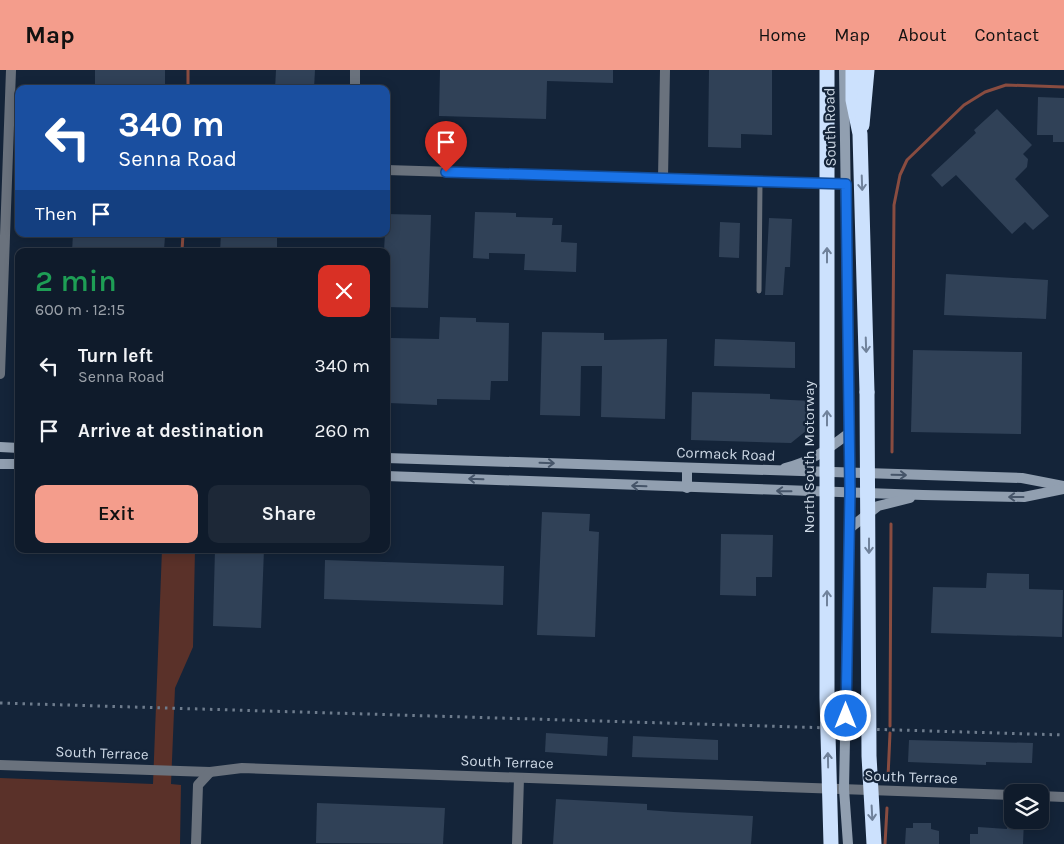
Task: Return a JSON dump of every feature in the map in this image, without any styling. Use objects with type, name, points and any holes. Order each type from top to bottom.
[{"type":"highway","name":"North South Motorway","points":[[828,70],[827,698],[831,844]]},
{"type":"highway","points":[[853,70],[853,100],[860,134]]},
{"type":"highway","points":[[867,70],[860,134],[867,392],[869,756],[874,844]]},
{"type":"street","points":[[0,374],[11,70]]},
{"type":"street","points":[[355,70],[355,85]]},
{"type":"street","points":[[663,178],[665,70]]},
{"type":"street","name":"South Road","points":[[844,70],[850,474],[844,790],[848,844]]},
{"type":"street","points":[[390,170],[846,184]]},
{"type":"street","points":[[770,471],[802,464],[821,455],[849,432]]},
{"type":"street","points":[[0,447],[15,448]]},
{"type":"street","name":"Cormack Road","points":[[390,458],[1022,478],[1064,488]]},
{"type":"street","points":[[0,464],[15,464]]},
{"type":"street","points":[[687,468],[688,488]]},
{"type":"street","name":"Cormack Road","points":[[390,476],[688,488],[1024,497],[1064,488]]},
{"type":"street","points":[[850,528],[878,506],[923,495]]},
{"type":"street","name":"South Terrace","points":[[0,765],[210,772],[242,768],[1004,795]]},
{"type":"street","points":[[196,844],[198,785],[210,772]]},
{"type":"street","points":[[517,844],[519,778]]},
{"type":"street","points":[[1049,796],[1064,797]]},
{"type":"lane","points":[[759,291],[760,182]]},
{"type":"shaded area","points":[[162,553],[195,553],[193,647],[175,688],[171,784],[181,785],[180,844],[0,844],[0,778],[153,784]]},
{"type":"building","points":[[95,70],[165,70],[165,85],[95,85]]},
{"type":"building","points":[[276,70],[315,70],[314,85],[275,85]]},
{"type":"building","points":[[440,70],[613,70],[613,83],[547,81],[546,119],[439,116]]},
{"type":"building","points":[[709,70],[772,70],[772,135],[741,134],[741,148],[708,147]]},
{"type":"building","points":[[1038,97],[1064,98],[1064,142],[1053,142],[1053,135],[1037,135]]},
{"type":"building","points":[[997,109],[1032,145],[1023,154],[1028,159],[1027,167],[1015,179],[1049,216],[1033,230],[1025,222],[1012,234],[956,175],[942,187],[931,175],[976,133],[974,130]]},
{"type":"building","points":[[475,212],[516,213],[516,217],[553,218],[552,225],[562,225],[561,242],[577,243],[576,272],[524,270],[525,254],[489,253],[489,259],[473,258]]},
{"type":"building","points":[[390,214],[431,215],[428,308],[390,307],[390,248],[384,248],[385,237],[390,237]]},
{"type":"building","points":[[769,218],[792,219],[790,267],[785,267],[783,295],[765,295]]},
{"type":"building","points":[[720,222],[740,223],[739,258],[719,257]]},
{"type":"building","points":[[73,237],[165,237],[164,248],[72,248]]},
{"type":"building","points":[[221,237],[277,237],[277,248],[220,248]]},
{"type":"building","points":[[946,274],[1048,280],[1046,319],[944,315]]},
{"type":"building","points":[[440,317],[476,318],[476,322],[509,323],[508,381],[491,381],[490,400],[437,399],[437,405],[390,403],[391,338],[439,339]]},
{"type":"building","points":[[542,332],[604,333],[604,340],[667,339],[665,419],[601,417],[602,366],[581,366],[580,416],[540,415]]},
{"type":"building","points":[[715,339],[795,342],[795,368],[714,366]]},
{"type":"building","points":[[913,350],[1022,352],[1021,434],[911,432]]},
{"type":"building","points":[[692,392],[770,394],[770,399],[812,401],[812,426],[791,443],[691,440]]},
{"type":"building","points":[[542,512],[590,514],[589,531],[599,532],[595,637],[537,635]]},
{"type":"building","points":[[721,534],[773,535],[772,577],[756,577],[756,596],[720,595]]},
{"type":"building","points":[[215,553],[264,553],[261,628],[213,626]]},
{"type":"building","points":[[325,560],[504,566],[503,605],[324,599]]},
{"type":"building","points":[[987,573],[1029,574],[1029,589],[1063,590],[1062,637],[931,633],[933,587],[986,588]]},
{"type":"building","points":[[546,733],[608,737],[607,756],[545,752]]},
{"type":"building","points":[[633,736],[718,740],[718,760],[632,757]]},
{"type":"building","points":[[909,740],[1033,743],[1032,763],[986,762],[986,765],[908,762]]},
{"type":"building","points":[[556,799],[647,804],[647,810],[753,816],[751,844],[553,844]]},
{"type":"building","points":[[317,803],[445,808],[443,844],[316,843]]},
{"type":"building","points":[[913,823],[931,823],[931,829],[939,831],[939,844],[905,844],[906,828],[913,828]]},
{"type":"building","points":[[978,827],[1024,829],[1023,844],[970,844],[970,834],[978,834]]},
{"type":"waterway","points":[[188,70],[188,85]]},
{"type":"waterway","points":[[892,452],[894,205],[900,175],[907,160],[964,105],[985,92],[1006,85],[1064,87]]},
{"type":"waterway","points":[[182,248],[183,237]]},
{"type":"waterway","points":[[890,726],[891,524]]},
{"type":"waterway","points":[[888,777],[890,733]]},
{"type":"waterway","points":[[885,844],[887,808]]},
{"type":"railway","points":[[0,703],[1064,735]]},
{"type":"route","points":[[446,172],[846,184],[850,528],[846,716]]}]
